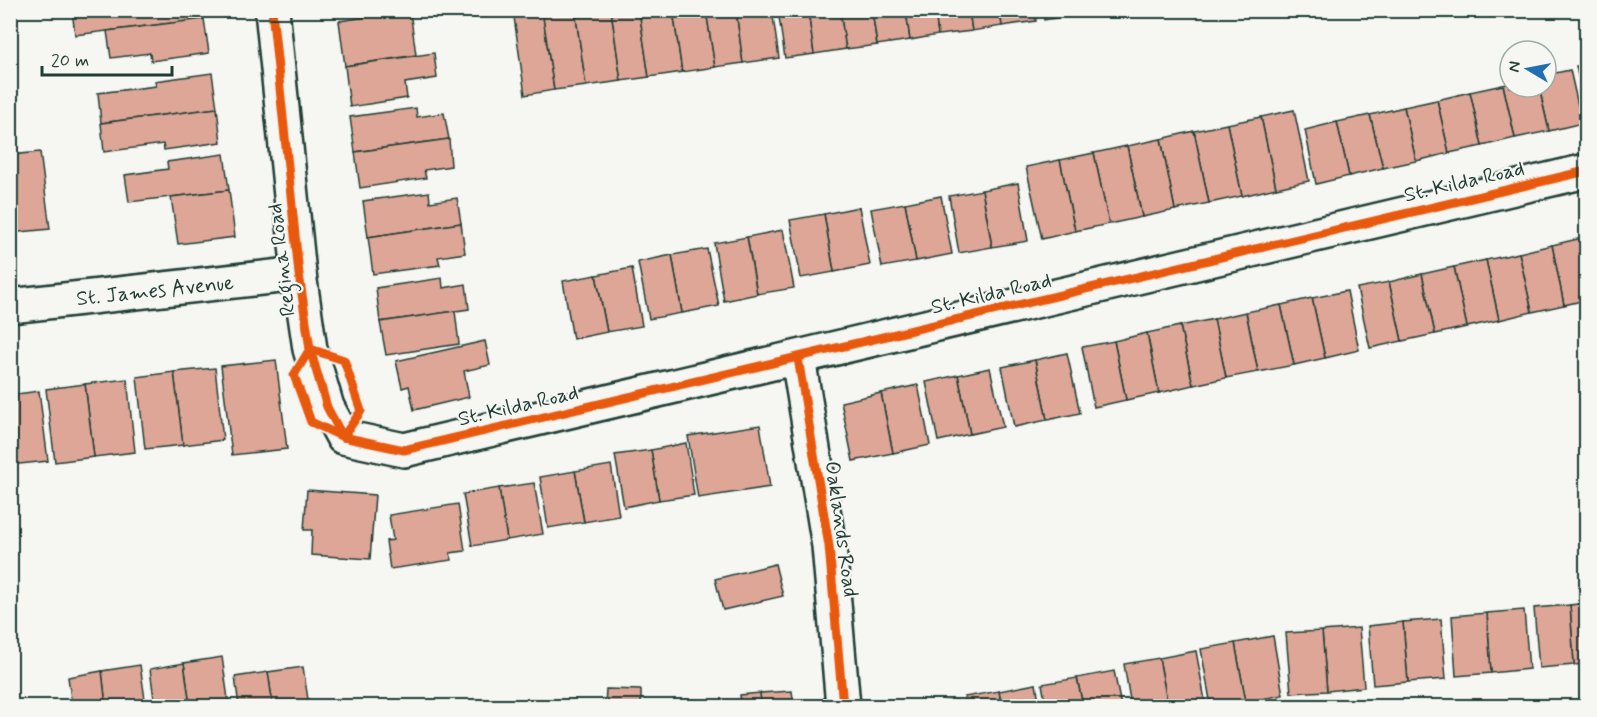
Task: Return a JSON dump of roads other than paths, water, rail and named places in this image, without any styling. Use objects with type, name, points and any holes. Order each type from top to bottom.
[{"type":"street","name":"Regina Road","points":[[272,10],[299,273],[310,349],[327,406],[343,437],[404,450]]},
{"type":"street","name":"St. Kilda Road","points":[[404,450],[1587,171]]},
{"type":"street","name":"St. James Avenue","points":[[10,306],[299,273]]},
{"type":"street","name":"Oaklands Road","points":[[798,358],[829,546],[843,706]]}]
